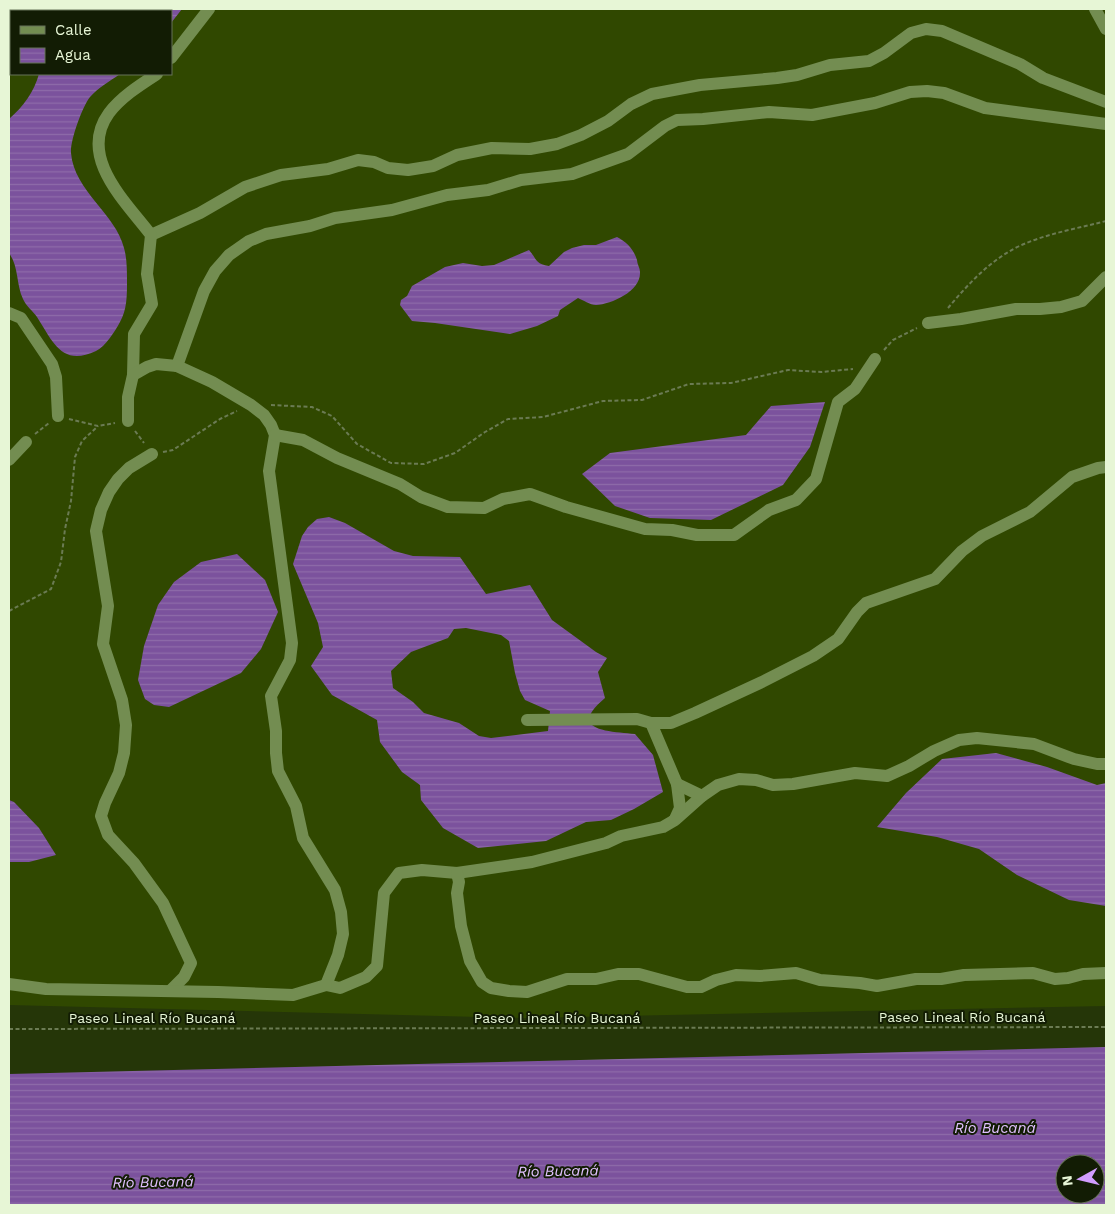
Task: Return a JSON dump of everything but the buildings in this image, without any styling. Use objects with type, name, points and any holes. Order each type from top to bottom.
[{"type":"lane","points":[[172,57],[209,9]]},
{"type":"lane","points":[[1095,9],[1106,29]]},
{"type":"lane","points":[[151,235],[200,213],[245,186],[281,174],[328,169],[358,160],[374,162],[388,168],[408,170],[433,166],[457,155],[492,148],[530,149],[557,144],[581,135],[608,121],[630,104],[652,94],[700,85],[797,75],[830,65],[869,61],[884,53],[911,33],[926,29],[942,31],[1020,64],[1044,78],[1106,102]]},
{"type":"lane","points":[[128,421],[128,397],[133,376],[134,334],[152,304],[148,274],[151,235],[113,186],[102,167],[98,150],[102,126],[109,113],[129,93],[156,75]]},
{"type":"lane","points":[[177,366],[198,307],[215,272],[229,255],[249,241],[266,234],[310,226],[335,218],[392,210],[447,195],[488,190],[527,179],[572,174],[628,154],[665,126],[677,120],[769,112],[812,114],[874,103],[910,92],[927,91],[944,94],[985,108],[1106,124]]},
{"type":"lane","points":[[928,323],[1016,309],[1061,307],[1082,301],[1106,277]]},
{"type":"lane","points":[[9,314],[22,318],[52,364],[56,377],[58,416]]},
{"type":"lane","points":[[275,435],[303,440],[337,458],[400,484],[422,497],[448,507],[484,508],[503,499],[530,494],[566,507],[645,529],[672,530],[697,535],[734,535],[769,510],[796,500],[816,479],[838,402],[855,389],[875,359]]},
{"type":"lane","points":[[133,376],[147,367],[156,364],[177,366],[212,382],[251,405],[264,415],[275,435],[269,471],[292,643],[290,660],[271,696],[276,732],[276,753],[278,771],[296,806],[303,838],[335,890],[341,912],[343,934],[338,956],[326,985]]},
{"type":"lane","points":[[9,460],[26,442]]},
{"type":"lane","points":[[152,454],[128,468],[118,479],[109,492],[101,510],[96,530],[108,606],[103,644],[122,700],[126,725],[124,753],[119,773],[105,802],[101,816],[108,835],[134,863],[163,903],[191,963],[184,977],[170,991]]},
{"type":"lane","points":[[527,720],[637,719],[651,724],[671,723],[695,713],[813,656],[838,639],[857,612],[866,603],[935,579],[962,551],[982,536],[1030,512],[1072,478],[1098,468],[1106,467]]},
{"type":"lane","points":[[651,724],[677,784],[680,808],[675,820]]},
{"type":"lane","points":[[9,984],[46,989],[293,995],[326,985],[340,988],[366,977],[377,966],[384,893],[399,873],[422,870],[458,873],[532,862],[606,843],[628,834],[663,827],[675,820],[702,796],[718,785],[739,779],[756,780],[773,785],[792,784],[855,773],[887,776],[959,740],[977,738],[1034,744],[1074,759],[1106,764]]},
{"type":"lane","points":[[677,784],[702,796]]},
{"type":"lane","points":[[458,873],[461,926],[470,961],[482,982],[491,988],[509,991],[526,992],[567,979],[596,979],[618,974],[639,974],[687,987],[701,987],[716,980],[736,975],[760,976],[796,973],[820,980],[877,986],[916,979],[940,979],[964,975],[1033,973],[1055,980],[1083,974],[1106,973]]},
{"type":"path","points":[[9,611],[51,589],[60,562],[64,529],[71,501],[75,457],[82,441],[98,426],[128,421],[152,454],[173,450],[220,419],[251,405],[312,407],[332,416],[357,444],[391,463],[424,464],[455,453],[508,419],[543,417],[603,401],[642,400],[689,384],[731,383],[788,370],[821,372],[850,370],[875,359],[893,340],[943,314],[984,269],[1014,249],[1042,237],[1106,222]]},
{"type":"path","name":"Paseo Lineal Río Bucaná","points":[[9,1029],[1106,1027]]},
{"type":"green space","points":[[9,9],[1106,9],[1106,1006],[524,1018],[9,1005]]},
{"type":"water","points":[[9,9],[182,9],[172,22],[172,10],[10,10],[9,15]]},
{"type":"water","points":[[39,75],[119,75],[90,97],[80,116],[71,148],[74,167],[79,179],[120,236],[127,265],[127,297],[122,317],[113,334],[103,346],[96,351],[84,355],[75,356],[67,354],[48,335],[23,299],[14,264],[9,253],[9,119],[27,99]]},
{"type":"water","points":[[617,237],[630,247],[636,256],[640,272],[639,279],[631,291],[610,302],[596,305],[578,298],[560,310],[558,316],[537,326],[510,334],[412,321],[400,305],[401,300],[407,296],[412,286],[445,267],[463,263],[482,266],[494,265],[529,250],[537,261],[549,266],[564,252],[572,248],[596,245]]},
{"type":"water","points":[[825,402],[810,447],[783,485],[711,520],[650,518],[615,506],[582,474],[610,453],[746,435],[771,406]]},
{"type":"water","points":[[329,517],[345,523],[394,551],[413,556],[460,557],[486,594],[530,585],[552,620],[607,658],[598,672],[605,698],[594,709],[590,717],[590,723],[604,730],[635,734],[653,755],[663,792],[611,820],[586,822],[546,841],[478,848],[443,828],[421,800],[420,785],[402,772],[380,742],[377,720],[332,695],[311,666],[323,647],[318,623],[293,564],[302,536],[317,519]],"holes":[[[466,628],[501,635],[509,641],[515,673],[520,691],[525,700],[550,711],[548,731],[491,738],[479,736],[459,723],[424,713],[413,702],[393,688],[391,671],[411,652],[448,638],[454,629]]]},
{"type":"water","points":[[237,554],[265,580],[278,612],[261,649],[241,673],[169,707],[154,705],[145,699],[138,680],[144,646],[158,605],[174,582],[201,562]]},
{"type":"water","points":[[996,753],[1047,767],[1097,785],[1106,783],[1106,906],[1069,900],[1017,875],[979,849],[937,837],[877,827],[906,793],[942,759]]},
{"type":"water","points":[[9,800],[14,802],[39,828],[56,855],[29,862],[9,862]]},
{"type":"water","name":"Río Bucaná","points":[[1106,1047],[1106,1205],[9,1205],[9,1074]]}]
